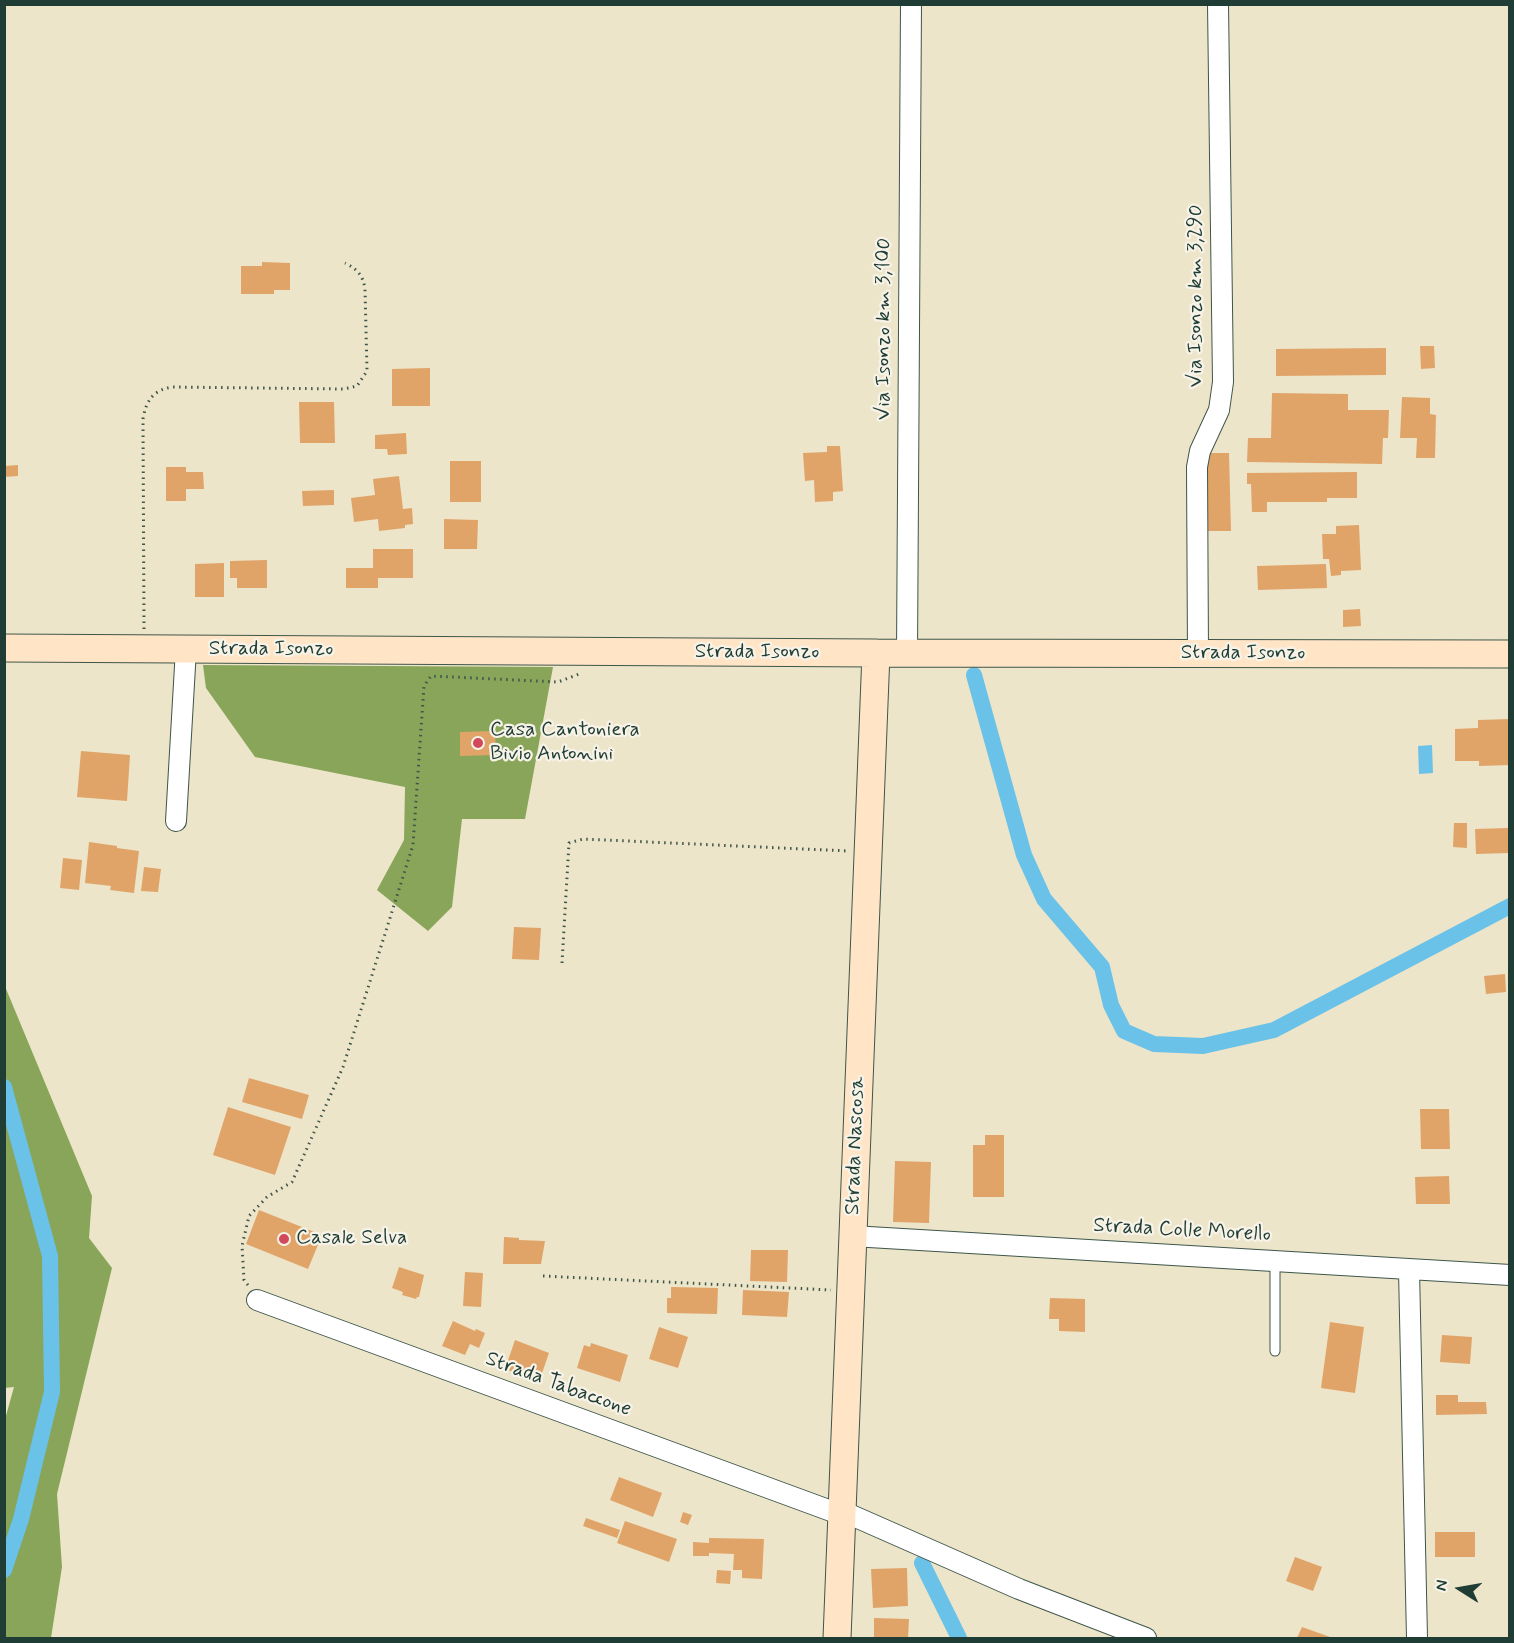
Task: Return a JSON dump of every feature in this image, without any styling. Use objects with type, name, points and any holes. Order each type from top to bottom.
[{"type":"main road","name":"Strada Isonzo","points":[[4,648],[1509,654]]},
{"type":"main road","name":"Strada Nascosa","points":[[837,1638],[876,653]]},
{"type":"street","name":"Via Isonzo km 3,100","points":[[907,653],[910,4]]},
{"type":"street","name":"Via Isonzo km 3,290","points":[[1198,654],[1197,467],[1200,451],[1219,410],[1223,382],[1218,4]]},
{"type":"street","points":[[176,821],[186,650]]},
{"type":"street","name":"Strada Colle Morello","points":[[852,1236],[1509,1275]]},
{"type":"street","points":[[1409,1270],[1417,1638]]},
{"type":"street","name":"Strada Tabaccone","points":[[257,1300],[842,1513],[1019,1589],[1146,1638]]},
{"type":"lane","points":[[1275,1261],[1275,1351]]},
{"type":"path","points":[[144,649],[143,419],[145,407],[154,394],[164,388],[172,387],[344,389],[357,386],[367,371],[365,289],[363,277],[359,271],[345,263]]},
{"type":"path","points":[[257,1300],[244,1280],[242,1246],[249,1216],[267,1197],[292,1182],[343,1067],[413,845],[424,686],[431,676],[558,682],[585,672]]},
{"type":"path","points":[[562,963],[569,843],[583,839],[868,852]]},
{"type":"path","points":[[543,1276],[851,1291]]},
{"type":"green space","points":[[203,665],[553,667],[525,819],[462,819],[452,907],[428,931],[377,890],[404,840],[405,787],[255,757],[206,688]]},
{"type":"green space","points":[[4,984],[92,1196],[89,1238],[112,1268],[57,1494],[62,1567],[51,1638],[5,1638],[4,1423],[14,1387],[4,1388]]},
{"type":"water","points":[[1432,745],[1433,773],[1419,774],[1418,746]]},
{"type":"building","points":[[262,262],[290,263],[290,290],[274,290],[274,294],[241,294],[241,266],[262,266]]},
{"type":"building","points":[[1420,346],[1434,346],[1435,368],[1421,369]]},
{"type":"building","points":[[1386,348],[1386,375],[1276,376],[1276,349]]},
{"type":"building","points":[[430,368],[430,406],[392,406],[392,369]]},
{"type":"building","points":[[1272,393],[1348,394],[1348,410],[1389,410],[1388,438],[1383,438],[1382,464],[1247,462],[1248,438],[1271,438]]},
{"type":"building","points":[[1402,397],[1430,398],[1430,414],[1436,415],[1435,458],[1416,458],[1417,438],[1400,438]]},
{"type":"building","points":[[299,402],[334,402],[335,443],[300,443]]},
{"type":"building","points":[[406,433],[407,454],[388,455],[387,449],[375,449],[375,435]]},
{"type":"building","points":[[827,446],[840,446],[843,491],[833,492],[833,501],[815,502],[814,480],[805,481],[803,453],[827,452]]},
{"type":"building","points":[[1203,453],[1229,453],[1231,531],[1204,531]]},
{"type":"building","points":[[450,461],[481,461],[481,502],[450,502]]},
{"type":"building","points":[[18,465],[18,476],[4,477],[4,466]]},
{"type":"building","points":[[166,467],[186,467],[186,472],[203,472],[204,489],[186,489],[186,501],[166,501]]},
{"type":"building","points":[[1357,472],[1357,498],[1327,498],[1327,502],[1267,502],[1267,512],[1252,512],[1251,484],[1247,484],[1247,473]]},
{"type":"building","points":[[399,476],[403,509],[412,508],[413,524],[405,525],[405,528],[379,531],[378,519],[354,522],[351,498],[375,495],[373,479]]},
{"type":"building","points":[[334,490],[334,505],[303,506],[302,491]]},
{"type":"building","points":[[444,519],[478,520],[477,549],[444,549]]},
{"type":"building","points":[[1359,525],[1361,570],[1341,571],[1341,575],[1331,576],[1329,559],[1323,559],[1322,534],[1336,534],[1336,526]]},
{"type":"building","points":[[373,549],[413,549],[413,578],[378,578],[378,588],[346,588],[346,568],[373,568]]},
{"type":"building","points":[[267,560],[267,588],[237,588],[237,578],[230,578],[230,561]]},
{"type":"building","points":[[224,563],[224,597],[195,597],[195,564]]},
{"type":"building","points":[[1326,564],[1327,588],[1258,590],[1257,566]]},
{"type":"building","points":[[1360,609],[1361,626],[1343,627],[1343,610]]},
{"type":"building","points":[[1510,719],[1510,765],[1479,766],[1479,761],[1455,761],[1455,729],[1478,728],[1478,720]]},
{"type":"building","name":"Casa Cantoniera Bivio Antonini","points":[[495,731],[496,755],[460,756],[460,732]]},
{"type":"building","points":[[81,751],[130,755],[127,801],[77,797]]},
{"type":"building","points":[[1454,823],[1467,823],[1467,848],[1453,847]]},
{"type":"building","points":[[1508,828],[1509,853],[1476,854],[1475,829]]},
{"type":"building","points":[[89,842],[139,851],[134,893],[110,890],[111,886],[85,883]]},
{"type":"building","points":[[63,858],[82,860],[79,890],[60,888]]},
{"type":"building","points":[[144,867],[161,869],[158,892],[141,891]]},
{"type":"building","points":[[514,927],[541,928],[539,960],[512,959]]},
{"type":"building","points":[[1505,974],[1506,992],[1486,994],[1484,976]]},
{"type":"building","points":[[249,1078],[309,1095],[302,1119],[242,1102]]},
{"type":"building","points":[[228,1107],[291,1127],[275,1175],[213,1155]]},
{"type":"building","points":[[1420,1109],[1449,1109],[1450,1149],[1421,1149]]},
{"type":"building","points":[[985,1135],[1004,1135],[1004,1197],[973,1197],[973,1145],[985,1145]]},
{"type":"building","points":[[895,1161],[931,1162],[929,1223],[893,1222]]},
{"type":"building","points":[[1449,1176],[1450,1204],[1416,1204],[1415,1177]]},
{"type":"building","name":"Casale Selva","points":[[259,1210],[322,1235],[308,1269],[246,1244]]},
{"type":"building","points":[[504,1237],[545,1241],[541,1264],[503,1264]]},
{"type":"building","points":[[751,1250],[788,1250],[787,1282],[750,1281]]},
{"type":"building","points":[[399,1267],[424,1275],[419,1297],[416,1299],[402,1295],[403,1292],[392,1288]]},
{"type":"building","points":[[465,1272],[483,1273],[481,1307],[463,1306]]},
{"type":"building","points":[[671,1287],[718,1288],[717,1314],[667,1313],[667,1298],[671,1298]]},
{"type":"building","points":[[743,1290],[789,1292],[787,1317],[742,1315]]},
{"type":"building","points":[[1050,1298],[1085,1299],[1085,1332],[1059,1331],[1059,1319],[1049,1319]]},
{"type":"building","points":[[453,1321],[485,1333],[479,1348],[470,1344],[465,1355],[442,1346]]},
{"type":"building","points":[[1330,1322],[1364,1327],[1355,1393],[1321,1388]]},
{"type":"building","points":[[659,1327],[688,1337],[678,1368],[649,1359]]},
{"type":"building","points":[[1442,1335],[1472,1337],[1470,1364],[1440,1362]]},
{"type":"building","points":[[515,1340],[549,1353],[539,1382],[505,1369]]},
{"type":"building","points":[[591,1343],[628,1355],[620,1382],[577,1368],[584,1345],[590,1347]]},
{"type":"building","points":[[1436,1395],[1458,1395],[1458,1402],[1486,1402],[1487,1414],[1436,1415]]},
{"type":"building","points":[[619,1477],[662,1493],[653,1517],[610,1500]]},
{"type":"building","points":[[683,1512],[692,1515],[688,1525],[680,1522]]},
{"type":"building","points":[[586,1518],[620,1530],[617,1538],[583,1526]]},
{"type":"building","points":[[625,1521],[677,1539],[669,1562],[617,1543]]},
{"type":"building","points":[[1435,1532],[1475,1532],[1475,1557],[1435,1557]]},
{"type":"building","points":[[709,1538],[764,1539],[762,1579],[742,1578],[742,1570],[733,1570],[734,1554],[709,1553],[709,1556],[693,1556],[693,1542],[709,1543]]},
{"type":"building","points":[[1295,1557],[1322,1567],[1313,1591],[1286,1581]]},
{"type":"building","points":[[907,1568],[908,1606],[873,1608],[871,1569]]},
{"type":"building","points":[[717,1570],[731,1571],[730,1584],[716,1583]]},
{"type":"building","points":[[874,1618],[909,1619],[908,1638],[874,1638]]},
{"type":"building","points":[[1302,1627],[1333,1638],[1297,1638]]},
{"type":"waterway","points":[[974,675],[1024,855],[1044,899],[1102,967],[1111,1005],[1124,1031],[1154,1044],[1203,1046],[1274,1030],[1510,906]]},
{"type":"waterway","points":[[4,1087],[50,1256],[52,1392],[21,1519],[4,1570]]},
{"type":"waterway","points":[[922,1563],[959,1638]]},
{"type":"place","name":"Casa Cantoniera Bivio Antonini","points":[[478,743]]},
{"type":"place","name":"Casale Selva","points":[[284,1239]]}]
